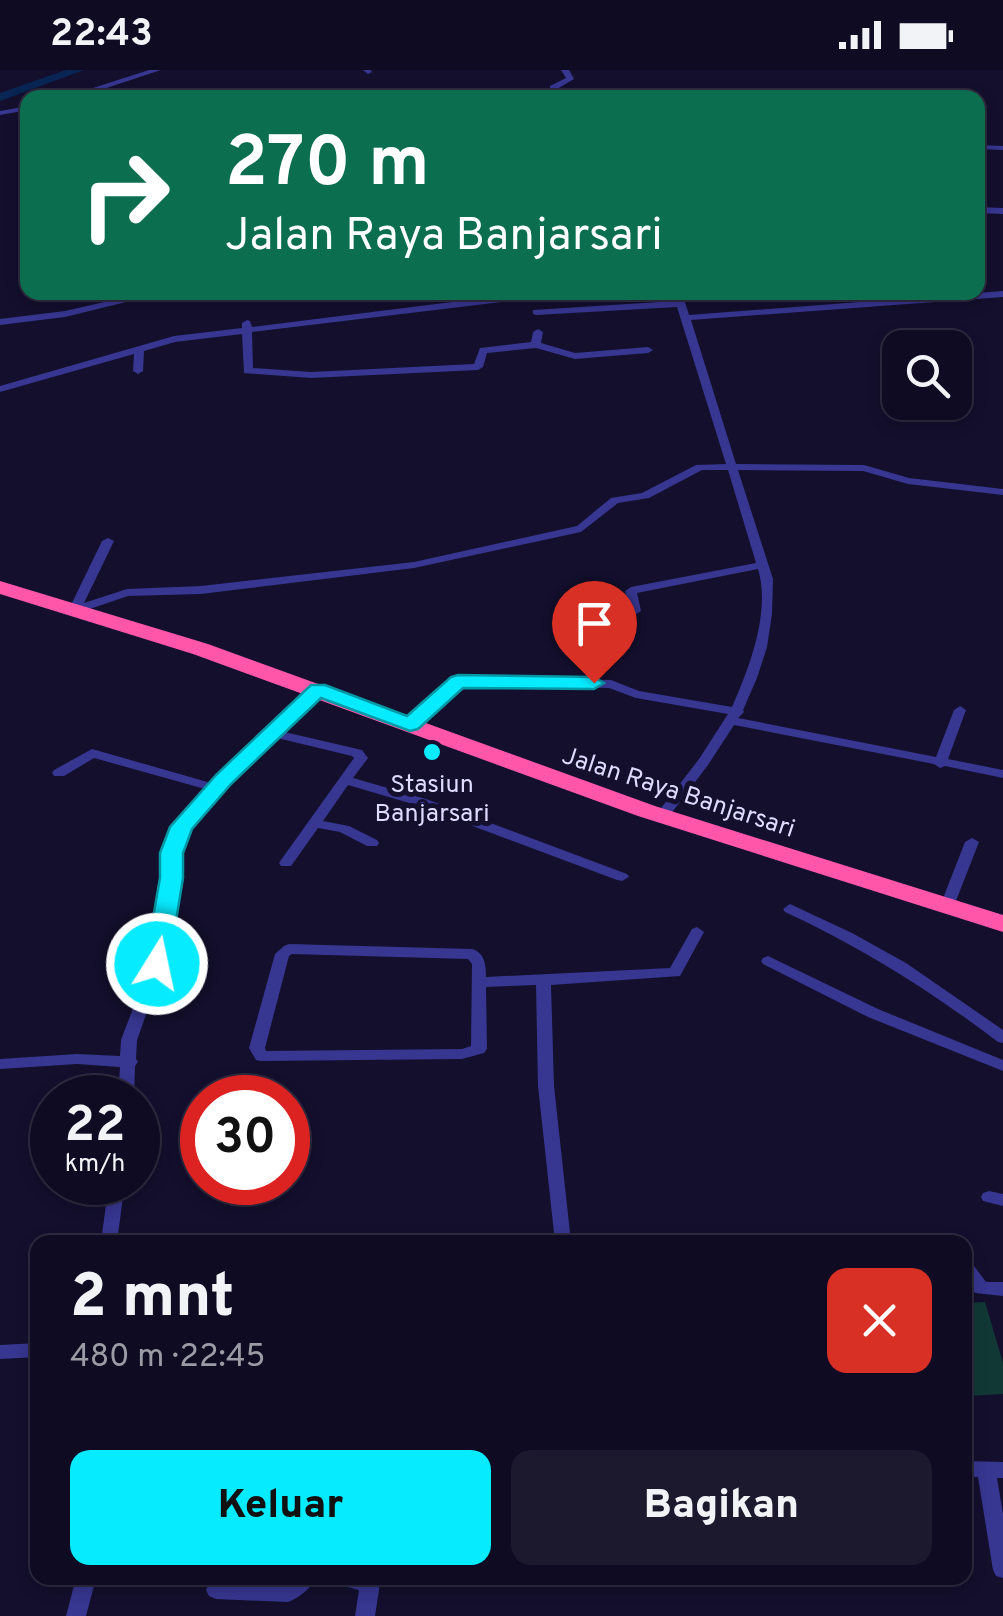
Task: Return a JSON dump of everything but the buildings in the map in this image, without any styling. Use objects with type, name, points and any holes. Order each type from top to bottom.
[{"type":"highway","name":"Jalan Raya Banjarsari","points":[[0,587],[78,608],[318,689],[662,816],[1003,924]]},
{"type":"street","points":[[92,90],[157,70]]},
{"type":"street","points":[[552,90],[570,78],[565,70]]},
{"type":"street","points":[[0,322],[65,314],[127,300]]},
{"type":"street","points":[[438,304],[462,300]]},
{"type":"street","points":[[0,386],[148,343],[209,331],[479,300]]},
{"type":"street","points":[[536,312],[659,300]]},
{"type":"street","points":[[662,816],[736,716],[769,616],[762,564],[680,300]]},
{"type":"street","points":[[685,318],[904,300]]},
{"type":"street","points":[[248,326],[247,370],[269,374],[478,368],[483,350],[537,345],[575,356],[648,350]]},
{"type":"street","points":[[537,345],[538,332]]},
{"type":"street","points":[[138,370],[148,343]]},
{"type":"street","points":[[78,608],[127,594],[201,590],[414,565],[580,529],[615,500],[645,496],[700,467],[864,468],[908,481],[1003,492]]},
{"type":"street","points":[[78,608],[108,541]]},
{"type":"street","points":[[635,611],[631,592],[762,564]]},
{"type":"street","points":[[410,725],[461,681],[516,685],[602,683],[940,764],[1003,774]]},
{"type":"street","points":[[129,1075],[129,1040],[157,964],[174,841],[215,788],[318,689]]},
{"type":"street","points":[[940,764],[960,710]]},
{"type":"street","points":[[273,732],[356,753],[361,758],[286,864]]},
{"type":"street","points":[[59,773],[92,753],[215,788]]},
{"type":"street","points":[[350,775],[622,877]]},
{"type":"street","points":[[315,823],[344,829],[372,843]]},
{"type":"street","points":[[948,906],[972,842]]},
{"type":"street","points":[[790,909],[838,930],[919,976],[1003,1038]]},
{"type":"street","points":[[479,982],[675,973],[697,932]]},
{"type":"street","points":[[290,949],[472,954],[478,959],[479,982],[480,1048],[474,1052],[261,1056],[256,1053],[282,954],[290,949]]},
{"type":"street","points":[[768,961],[872,1013],[1003,1066]]},
{"type":"street","points":[[543,980],[546,1086],[561,1235]]},
{"type":"street","points":[[0,1064],[77,1059],[130,1062]]},
{"type":"street","points":[[109,1235],[114,1205]]},
{"type":"street","points":[[972,1276],[981,1288],[1003,1289]]},
{"type":"street","points":[[0,1352],[30,1350]]},
{"type":"street","points":[[995,1470],[1003,1570]]},
{"type":"street","points":[[76,1616],[84,1585]]},
{"type":"street","points":[[216,1590],[288,1593],[298,1585]]},
{"type":"street","points":[[365,1616],[370,1585]]},
{"type":"green space","points":[[985,1302],[1003,1363],[1003,1394],[972,1396],[972,1303]]},
{"type":"waterway","points":[[20,90],[78,70]]},
{"type":"waterway","points":[[0,97],[20,90]]},
{"type":"place","name":"Stasiun Banjarsari","points":[[432,752]]},
{"type":"route","points":[[157,964],[172,878],[171,853],[181,827],[224,779],[318,689],[410,725],[458,681],[516,685],[594,683]]}]
